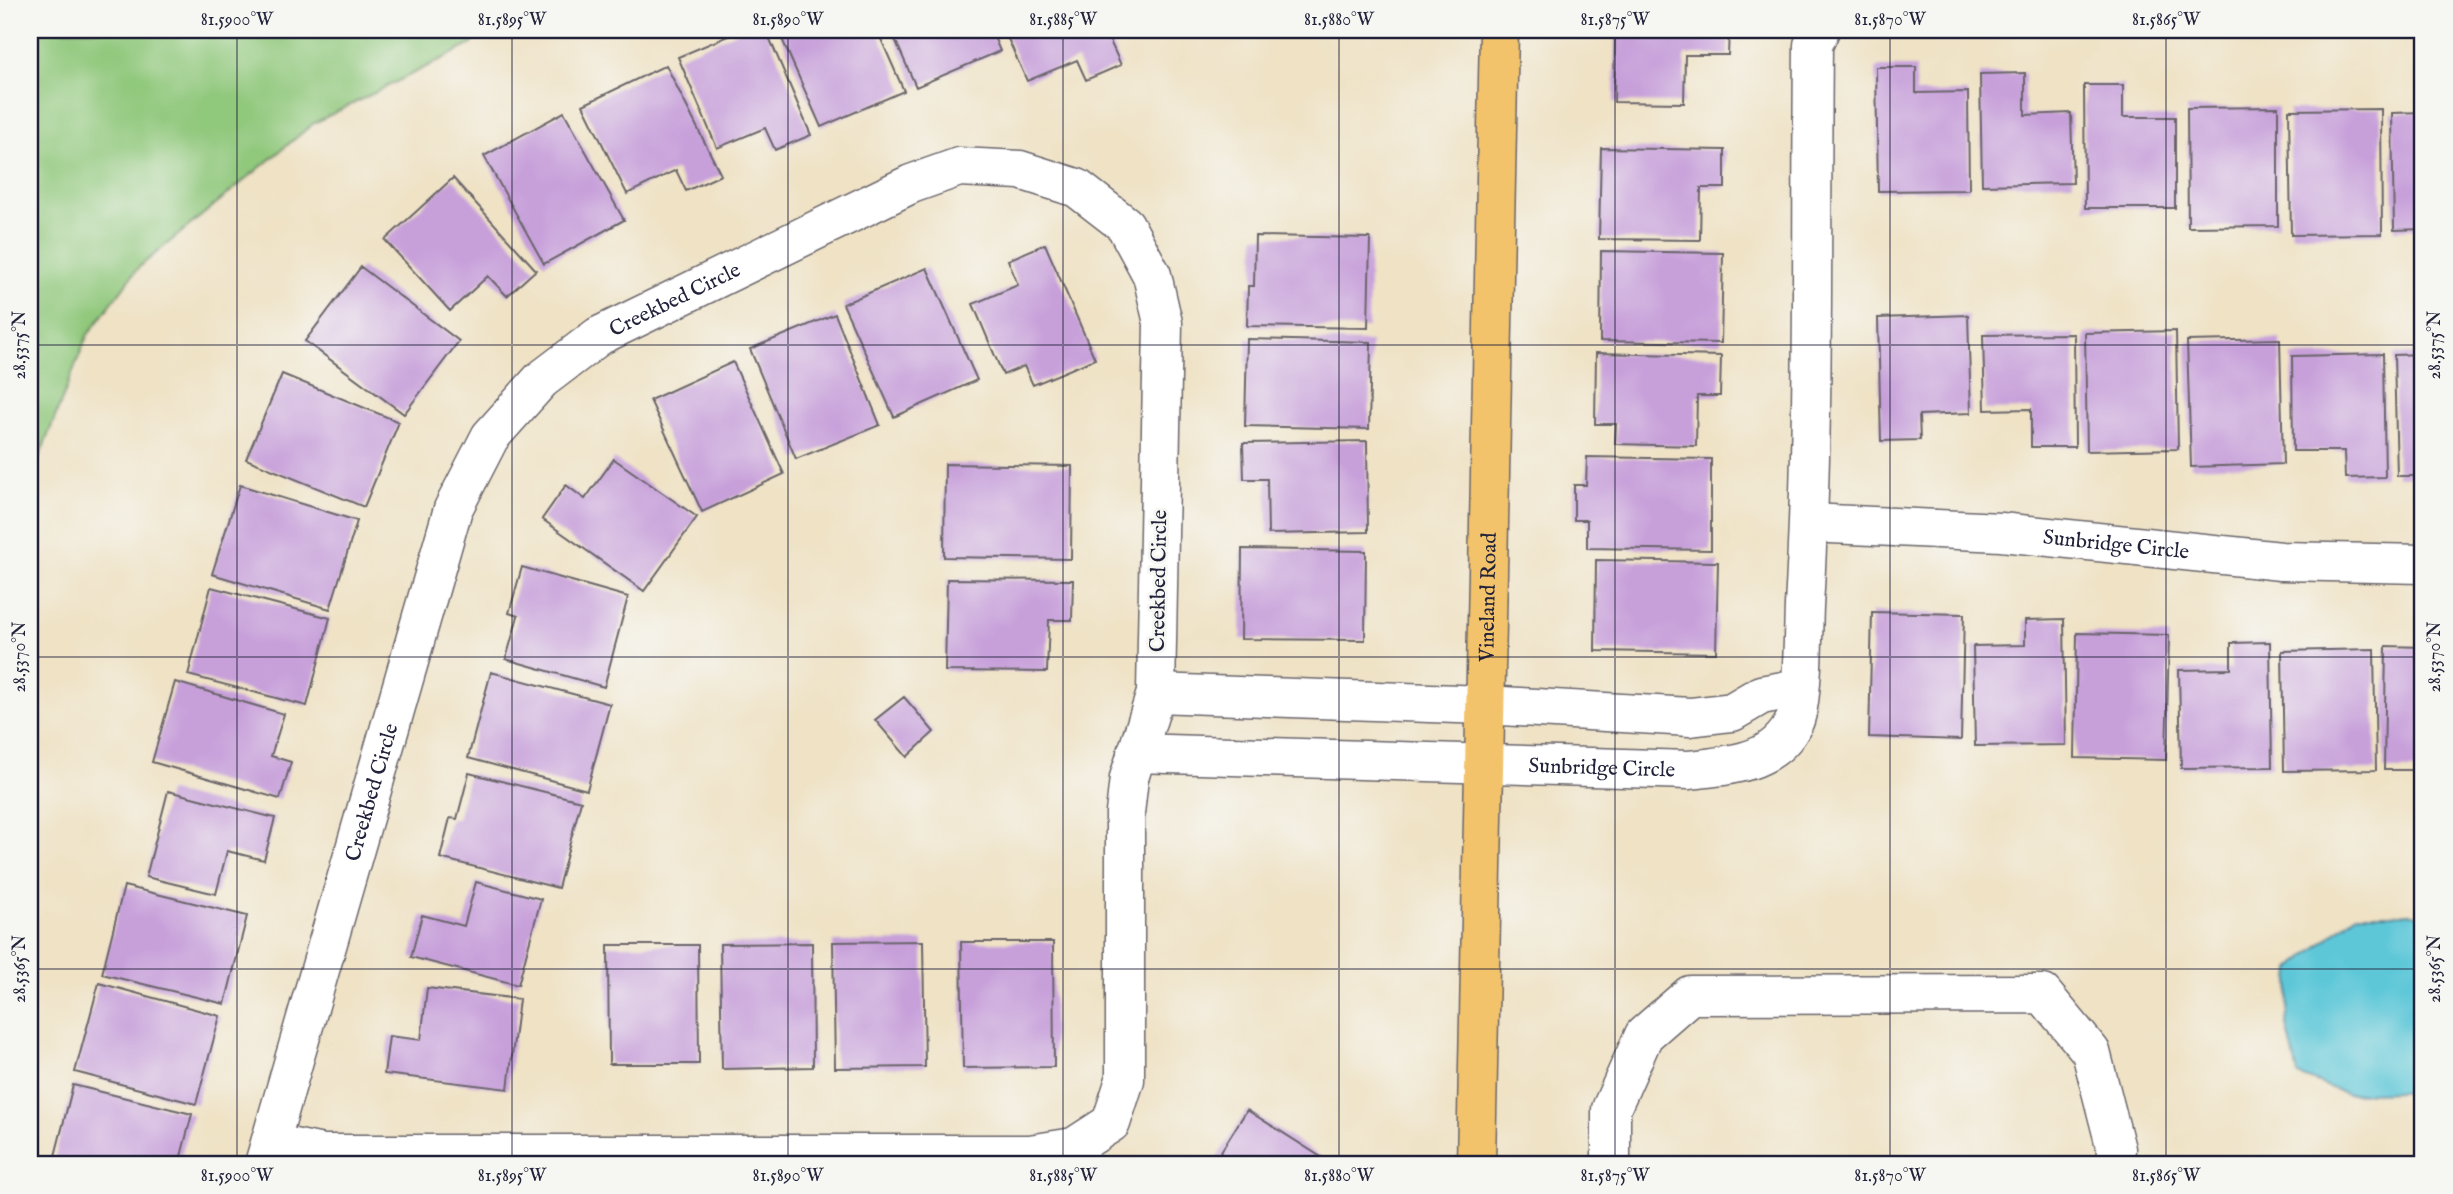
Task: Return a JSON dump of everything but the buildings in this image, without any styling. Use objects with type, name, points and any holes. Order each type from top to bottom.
[{"type":"main road","name":"Vineland Road","points":[[1476,1164],[1499,30]]},
{"type":"street","name":"Sunbridge Circle","points":[[1483,762],[1690,770],[1748,763],[1772,748],[1795,722],[1809,523],[1813,46],[1820,30]]},
{"type":"street","name":"Creekbed Circle","points":[[959,167],[1020,170],[1077,188],[1125,225],[1152,275],[1163,323],[1156,693],[1136,753],[1125,813],[1125,1080],[1111,1124],[1074,1147],[1030,1154],[267,1154],[453,509],[490,438],[541,380],[599,336],[911,184],[959,167]]},
{"type":"street","name":"Sunbridge Circle","points":[[1809,523],[2001,532],[2281,561],[2423,564]]},
{"type":"street","points":[[1156,693],[1485,705],[1690,717],[1732,712],[1761,695],[1799,688]]},
{"type":"street","points":[[1271,756],[1273,696]]},
{"type":"street","points":[[1690,717],[1690,770]]},
{"type":"street","points":[[1136,753],[1483,762]]},
{"type":"street","points":[[1611,1164],[1611,1109],[1644,1035],[1690,995],[2043,994],[2091,1052],[2116,1149],[2115,1164]]},
{"type":"green space","points":[[30,30],[482,30],[472,44],[314,123],[138,268],[87,336],[30,481]]},
{"type":"water","points":[[2357,914],[2414,914],[2423,917],[2423,1091],[2347,1094],[2298,1075],[2287,1025],[2291,969]]}]
